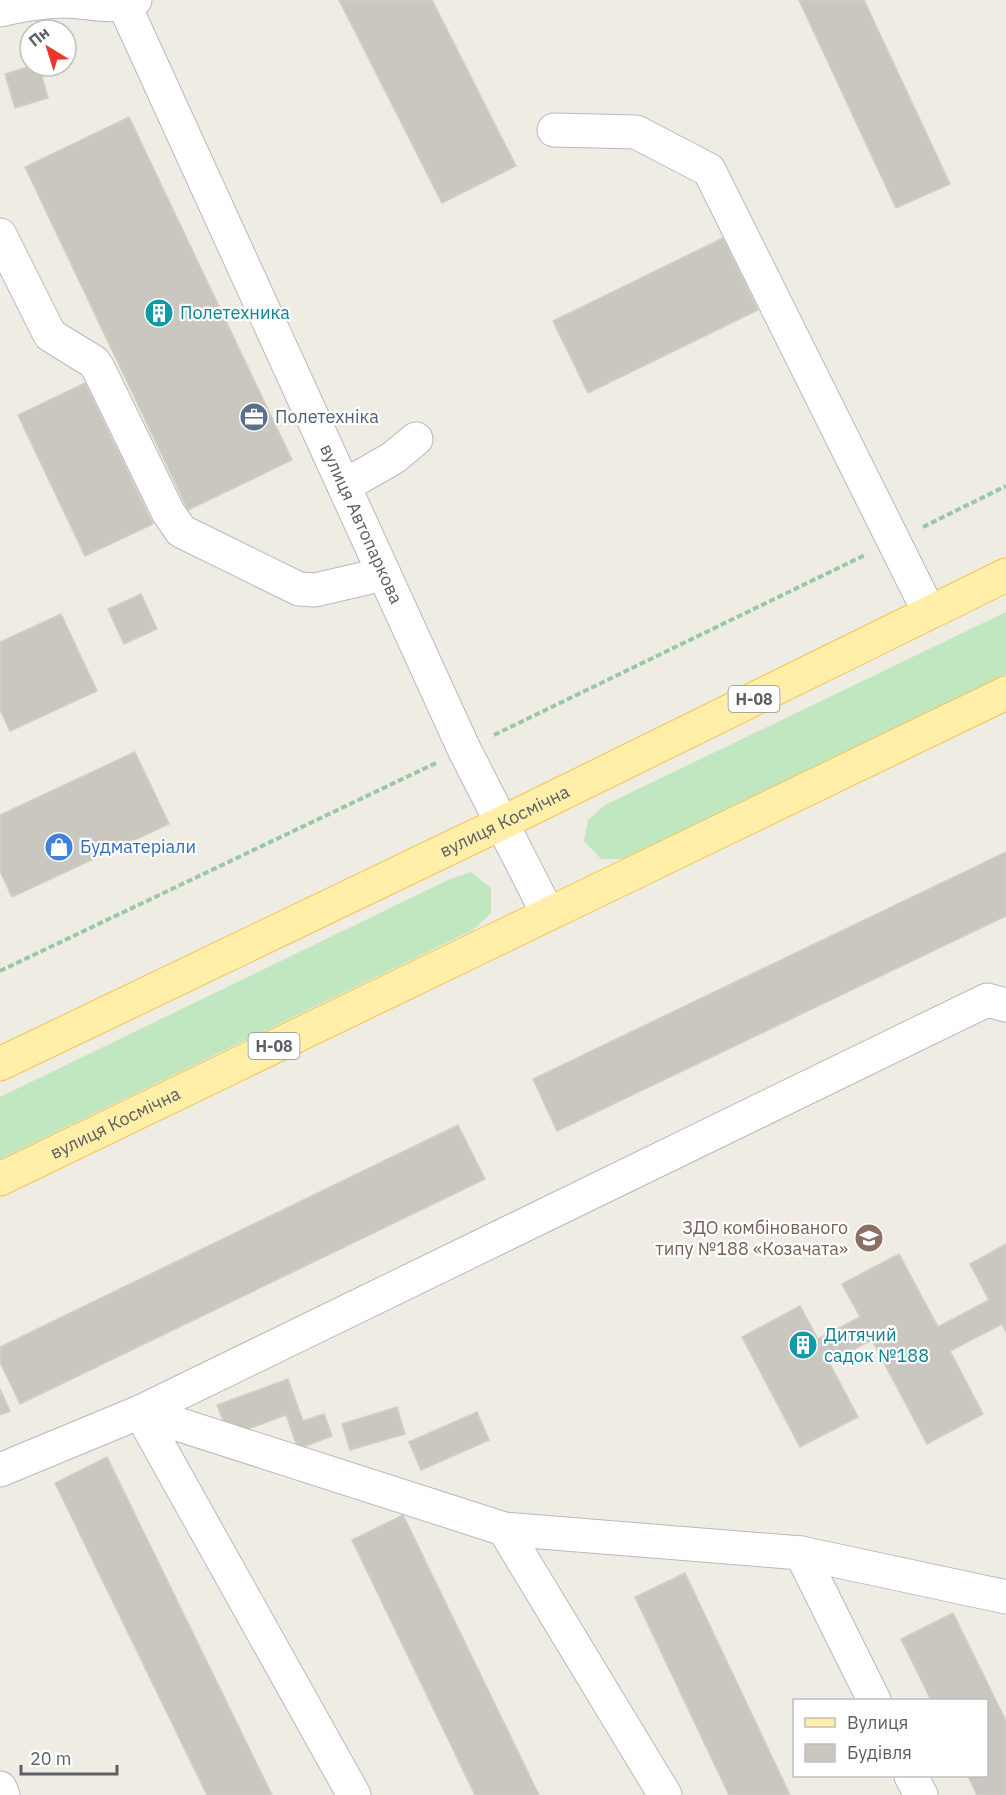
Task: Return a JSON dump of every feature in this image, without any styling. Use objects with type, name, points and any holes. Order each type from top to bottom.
[{"type":"main road","name":"вулиця Космічна","points":[[0,1064],[502,823],[1006,575]]},
{"type":"main road","name":"вулиця Космічна","points":[[0,1179],[1006,693]]},
{"type":"street","points":[[0,10],[41,2],[127,2]]},
{"type":"street","name":"вулиця Автопаркова","points":[[127,2],[464,749],[548,914]]},
{"type":"street","points":[[554,130],[636,132],[709,170],[929,612]]},
{"type":"street","points":[[0,235],[50,335],[94,362],[98,368],[168,512],[181,531],[299,588],[315,590],[384,574]]},
{"type":"street","points":[[344,486],[393,458],[416,439]]},
{"type":"street","points":[[0,1470],[140,1412],[987,1000],[1006,1005]]},
{"type":"street","points":[[140,1412],[504,1529],[801,1553],[1006,1597]]},
{"type":"street","points":[[140,1412],[354,1795]]},
{"type":"street","points":[[504,1529],[665,1795]]},
{"type":"street","points":[[801,1553],[873,1699]]},
{"type":"street","points":[[912,1777],[921,1795]]},
{"type":"street","points":[[0,1788],[3,1795]]},
{"type":"path","points":[[0,971],[1006,486]]},
{"type":"green space","points":[[1006,612],[1006,674],[623,859],[601,859],[584,841],[588,820],[605,805]]},
{"type":"green space","points":[[471,872],[491,888],[491,913],[473,930],[0,1159],[0,1097],[450,879]]},
{"type":"building","points":[[339,0],[432,0],[516,166],[442,203]]},
{"type":"building","points":[[799,0],[864,0],[950,184],[896,208]]},
{"type":"building","points":[[18,70],[18,78],[42,78],[48,98],[15,108],[5,74]]},
{"type":"building","name":"Полетехника","points":[[129,117],[292,460],[188,510],[25,167]]},
{"type":"building","points":[[723,238],[758,310],[588,393],[553,321]]},
{"type":"building","points":[[85,383],[153,524],[85,556],[18,415]]},
{"type":"building","points":[[141,594],[157,629],[124,644],[108,609]]},
{"type":"building","points":[[61,614],[97,691],[10,731],[0,710],[0,642]]},
{"type":"building","name":"Будматеріали","points":[[135,752],[169,824],[12,897],[0,871],[0,815]]},
{"type":"building","points":[[1006,852],[1006,916],[557,1131],[533,1079]]},
{"type":"building","points":[[458,1125],[485,1179],[20,1404],[0,1362],[0,1347]]},
{"type":"building","name":"Дитячий садок №188","points":[[1006,1244],[1006,1332],[1002,1324],[950,1351],[983,1414],[927,1444],[872,1340],[829,1362],[858,1417],[800,1447],[742,1337],[800,1306],[818,1339],[860,1317],[842,1284],[899,1254],[938,1327],[989,1300],[970,1264]]},
{"type":"building","points":[[288,1379],[303,1421],[324,1414],[332,1436],[298,1449],[286,1415],[229,1436],[217,1405]]},
{"type":"building","points":[[0,1389],[10,1411],[0,1415]]},
{"type":"building","points":[[397,1407],[405,1434],[350,1450],[342,1424]]},
{"type":"building","points":[[477,1412],[489,1440],[421,1470],[409,1442]]},
{"type":"building","points":[[107,1457],[272,1795],[207,1795],[55,1483]]},
{"type":"building","points":[[403,1515],[539,1795],[475,1795],[352,1540]]},
{"type":"building","points":[[685,1573],[790,1795],[729,1795],[635,1597]]},
{"type":"building","points":[[953,1613],[1006,1721],[1006,1795],[977,1795],[968,1777],[988,1777],[988,1699],[931,1699],[901,1639]]},
{"type":"place","name":"Полетехника","points":[[159,313]]},
{"type":"place","name":"Полетехніка","points":[[254,417]]},
{"type":"place","name":"Будматеріали","points":[[59,847]]},
{"type":"place","name":"ЗДО комбінованого типу №188 «Козачата»","points":[[869,1238]]},
{"type":"place","name":"Дитячий садок №188","points":[[803,1345]]}]
